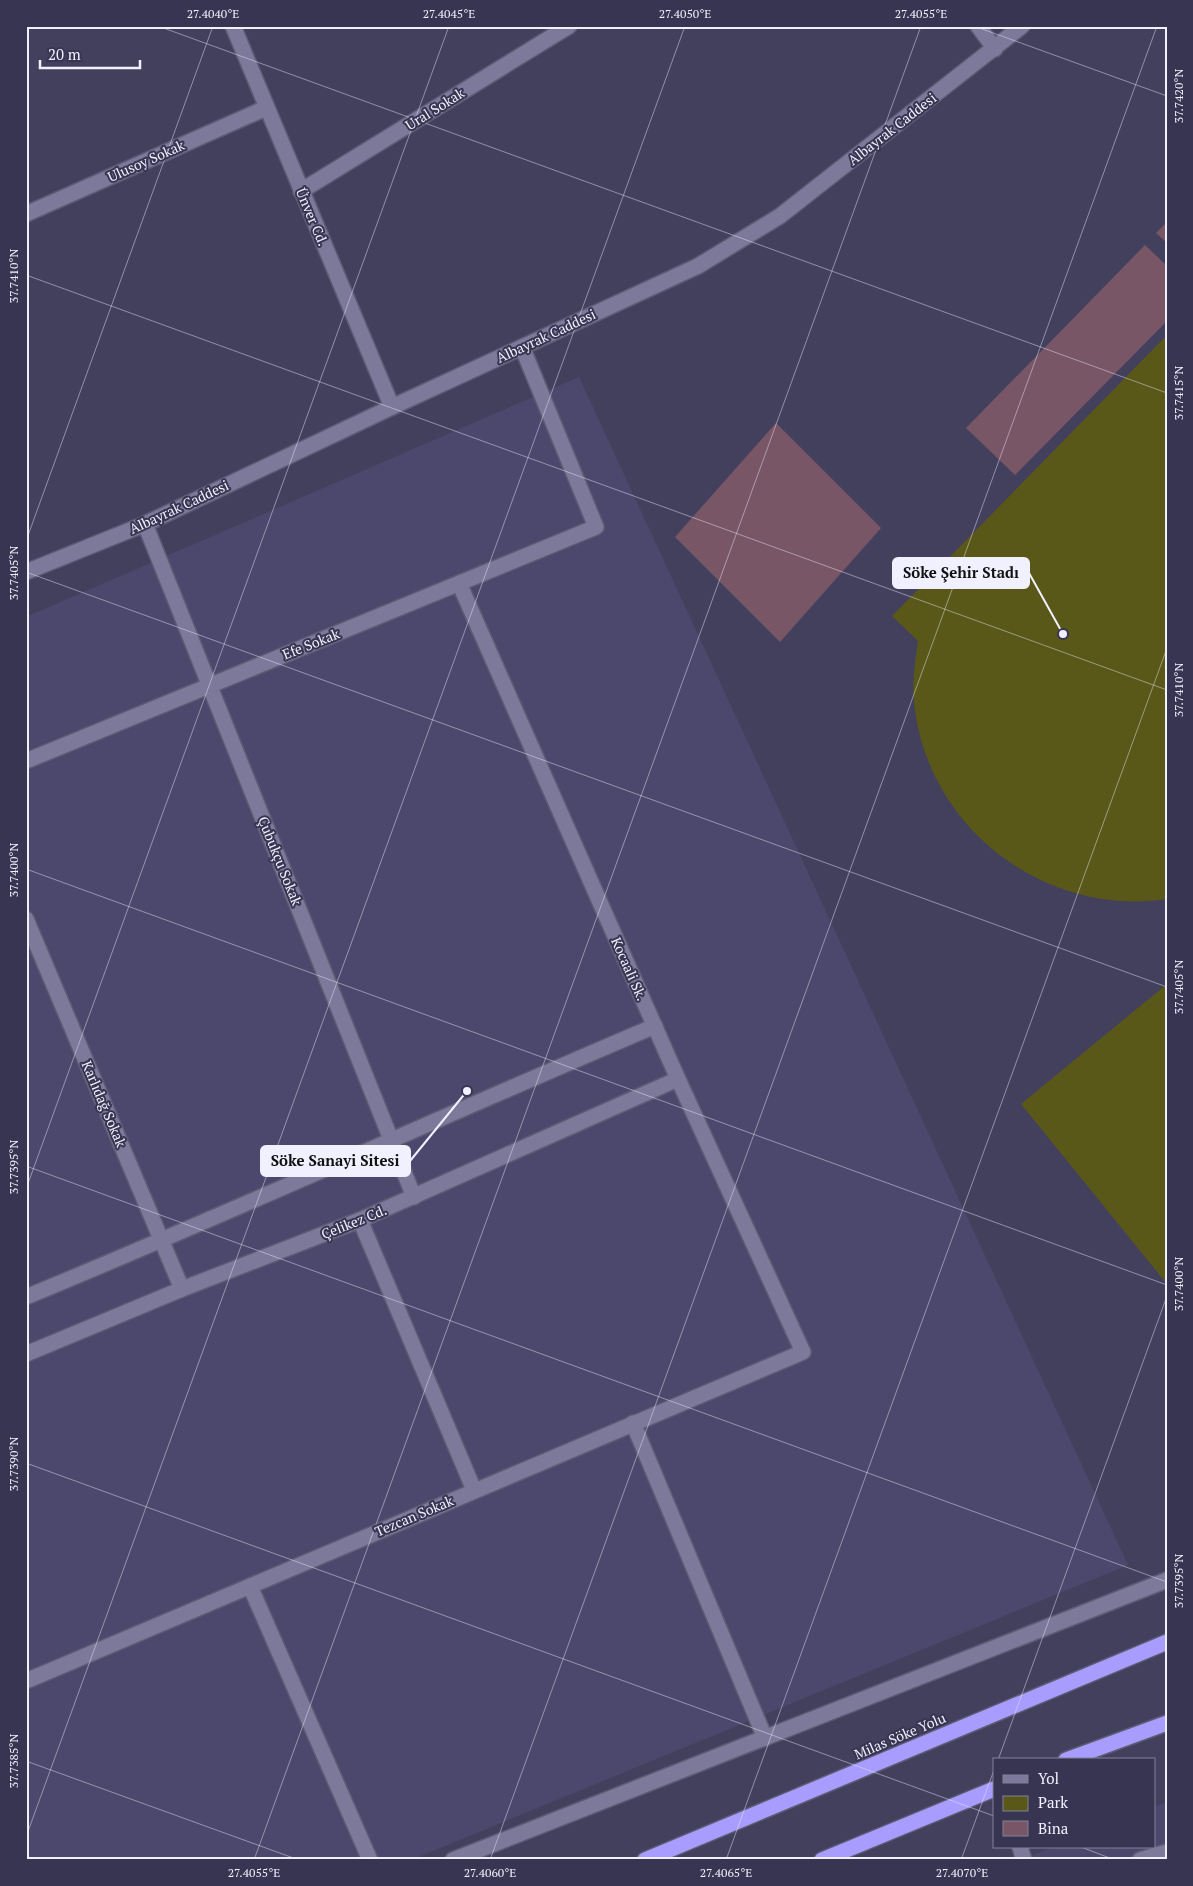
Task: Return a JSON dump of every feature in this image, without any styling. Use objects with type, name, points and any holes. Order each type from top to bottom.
[{"type":"highway","name":"Milas Söke Yolu","points":[[645,1860],[1167,1642]]},
{"type":"highway","points":[[1071,1758],[1167,1723]]},
{"type":"highway","points":[[822,1860],[993,1789]]},
{"type":"street","name":"Ünver Cd.","points":[[233,26],[392,407]]},
{"type":"street","name":"Ural Sokak","points":[[301,191],[569,26]]},
{"type":"street","points":[[978,26],[996,49]]},
{"type":"street","name":"Albayrak Caddesi","points":[[26,572],[145,524],[392,407],[698,266],[780,216],[996,49],[1022,26]]},
{"type":"street","name":"Ulusoy Sokak","points":[[26,214],[266,108]]},
{"type":"street","name":"Efe Sokak","points":[[26,760],[596,527],[522,348]]},
{"type":"street","name":"Çubukçu Sokak","points":[[145,524],[414,1197]]},
{"type":"street","name":"Kocaali Sk.","points":[[459,583],[654,1026],[803,1352]]},
{"type":"street","name":"Karlıdağ Sokak","points":[[26,919],[182,1289]]},
{"type":"street","points":[[26,1297],[162,1241],[391,1139],[654,1026]]},
{"type":"street","name":"Çelikez Cd.","points":[[26,1354],[182,1289],[360,1220],[678,1079]]},
{"type":"street","points":[[360,1220],[474,1490]]},
{"type":"street","name":"Tezcan Sokak","points":[[26,1681],[803,1352]]},
{"type":"street","points":[[634,1423],[765,1738]]},
{"type":"street","points":[[453,1860],[1167,1580]]},
{"type":"street","points":[[250,1586],[370,1860]]},
{"type":"street","points":[[1020,1848],[1024,1860]]},
{"type":"street","points":[[1140,1860],[1167,1852]]},
{"type":"shaded area","points":[[579,377],[1128,1565],[411,1860],[26,1860],[26,617]]},
{"type":"shaded area","points":[[1167,1802],[1167,1860],[1021,1860],[1051,1848],[1156,1848],[1156,1806]]},
{"type":"green space","points":[[1167,335],[1167,899],[1121,901],[1077,894],[1036,878],[999,854],[966,824],[941,787],[923,746],[913,694],[918,641],[892,616]]},
{"type":"green space","points":[[1167,984],[1167,1284],[1021,1104]]},
{"type":"building","points":[[1167,222],[1167,243],[1156,233]]},
{"type":"building","points":[[1145,245],[1167,266],[1167,321],[1015,475],[966,428]]},
{"type":"building","points":[[776,423],[881,528],[780,642],[675,537]]},
{"type":"place","name":"Söke Şehir Stadı","points":[[1063,634]]},
{"type":"place","name":"Söke Sanayi Sitesi","points":[[467,1091]]}]
